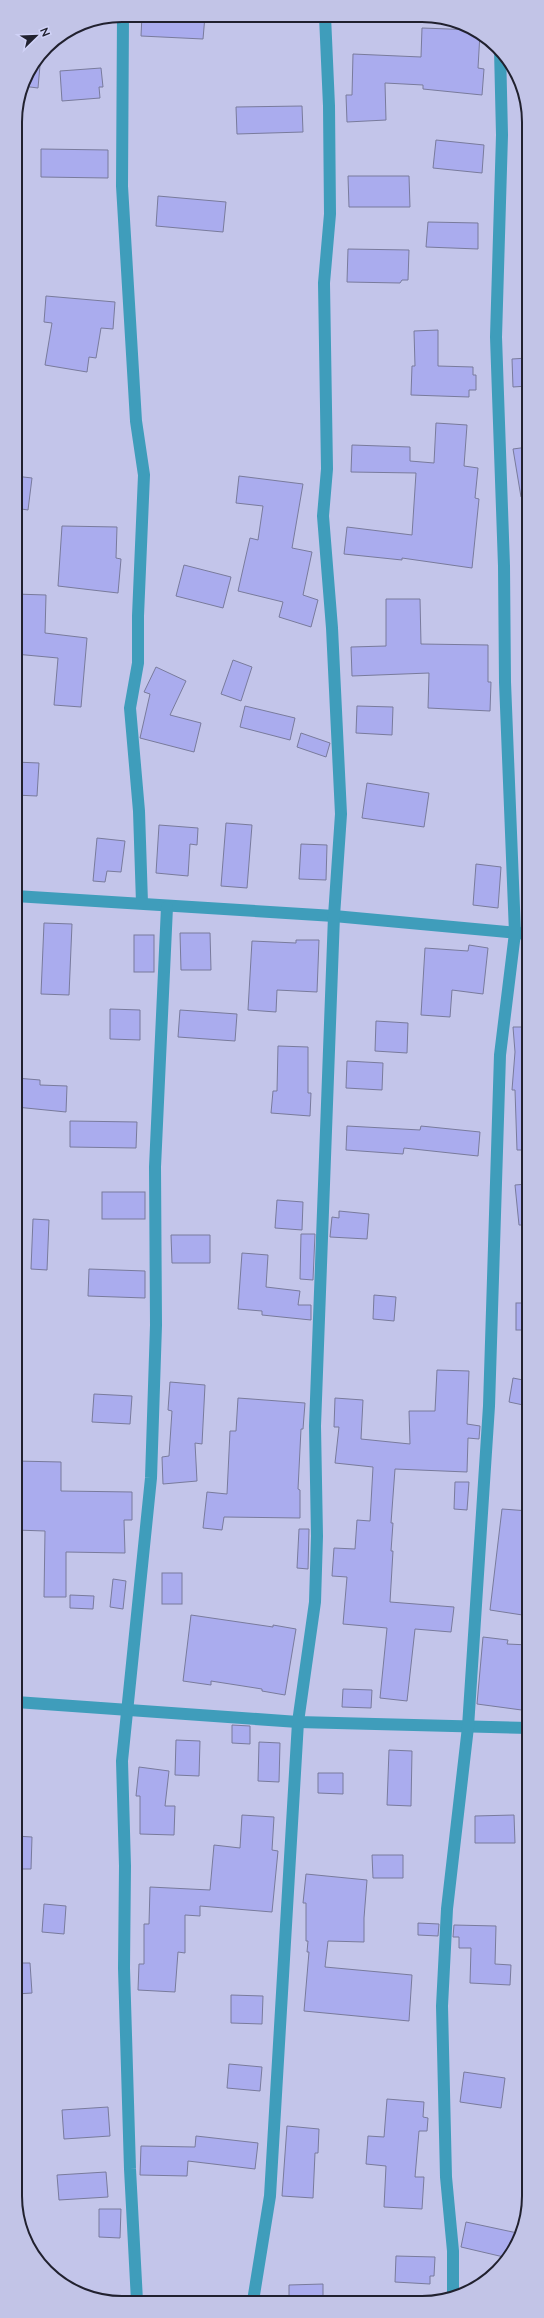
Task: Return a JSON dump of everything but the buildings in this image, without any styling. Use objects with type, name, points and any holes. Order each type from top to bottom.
[{"type":"street","points":[[123,22],[122,186],[136,420],[144,475],[138,616],[138,663],[130,708],[140,810],[142,903]]},
{"type":"street","points":[[254,2296],[270,2196],[298,1722],[315,1602],[315,1426],[334,916],[341,814],[323,516],[327,469],[324,283],[330,214],[329,106],[325,22]]},
{"type":"street","points":[[452,2291],[453,2251],[446,2177],[442,2006],[447,1908],[468,1726],[489,1406],[500,1055],[514,933],[505,682],[504,566],[496,337],[502,135],[500,60]]},
{"type":"street","points":[[22,896],[142,903],[166,907],[334,916],[522,934]]},
{"type":"street","points":[[137,2296],[130,2169],[124,1968],[125,1866],[122,1760],[151,1478],[156,1325],[155,1167],[166,907]]},
{"type":"street","points":[[22,1702],[298,1722],[522,1728]]}]
